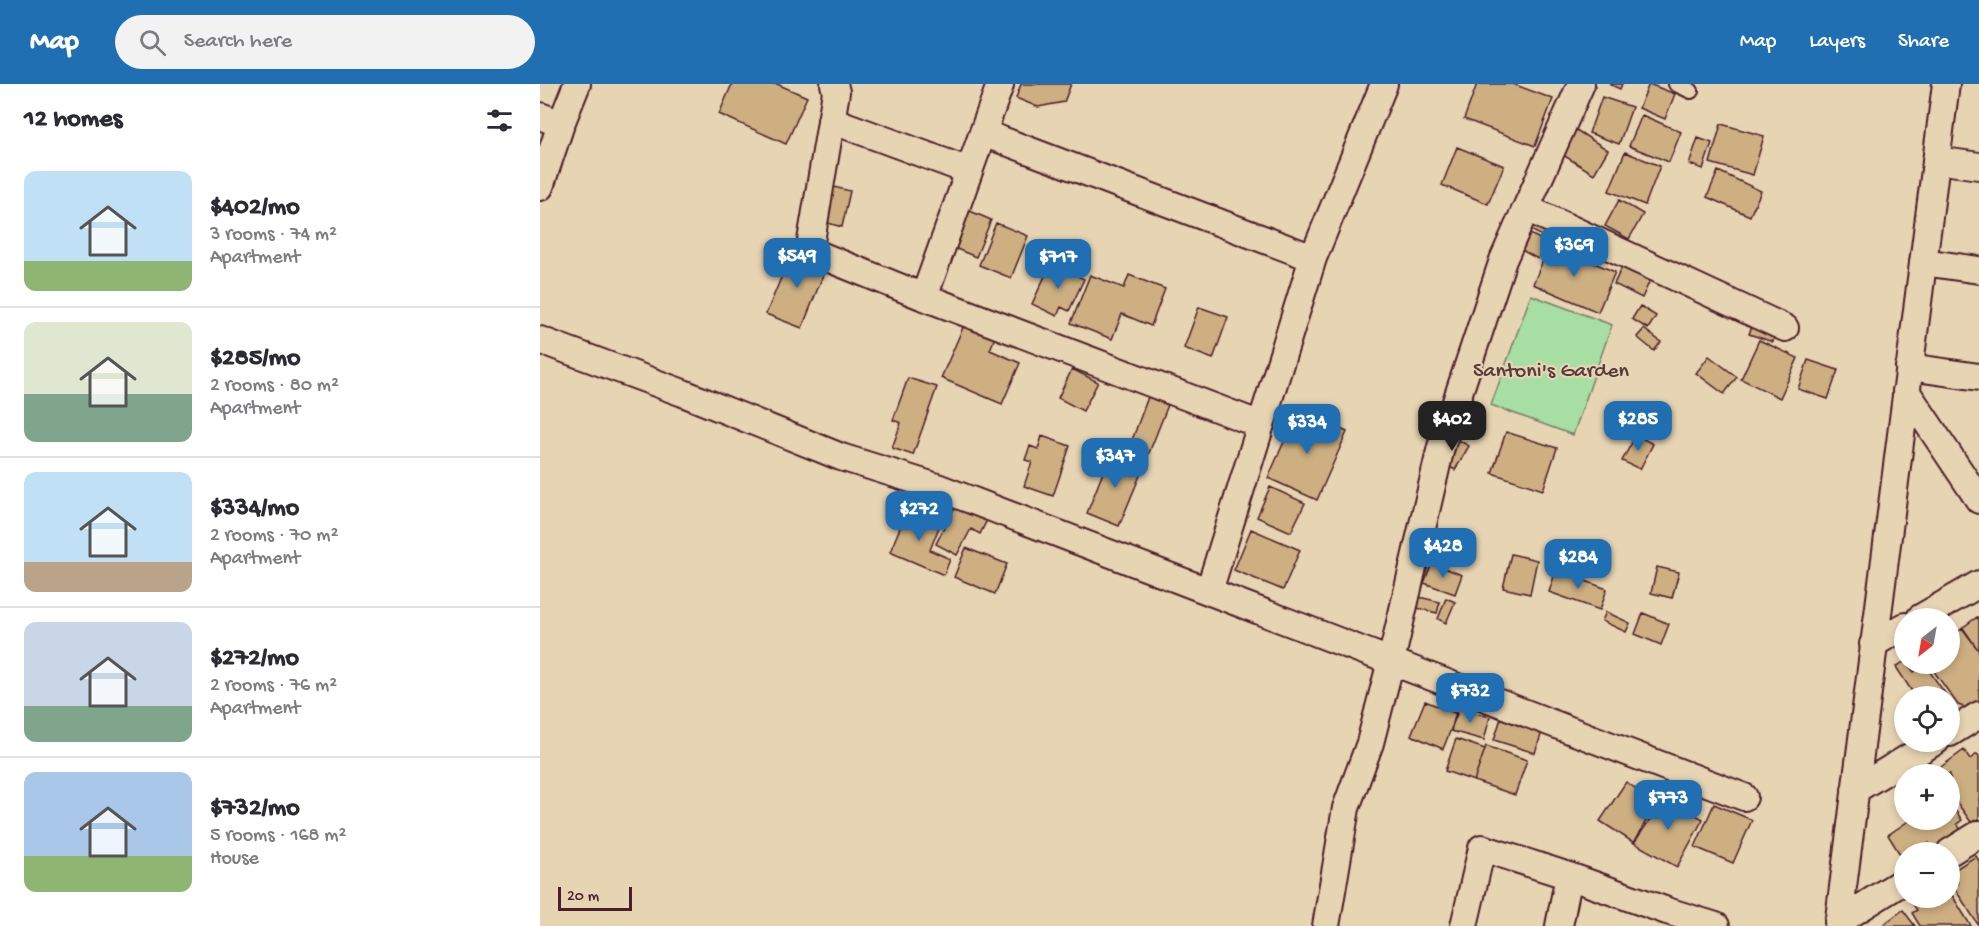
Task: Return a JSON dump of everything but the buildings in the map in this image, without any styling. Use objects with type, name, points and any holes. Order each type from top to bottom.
[{"type":"street","points":[[540,187],[550,120],[577,84]]},
{"type":"street","points":[[834,84],[836,92],[810,247],[822,257],[1261,425]]},
{"type":"street","points":[[1209,591],[1313,258],[1384,84]]},
{"type":"street","points":[[1326,926],[1346,808],[1370,743],[1441,447],[1503,260],[1581,84]]},
{"type":"street","points":[[1838,924],[1946,84]]},
{"type":"street","points":[[924,297],[1000,85]]},
{"type":"street","points":[[831,120],[969,171]]},
{"type":"street","points":[[982,133],[1313,258]]},
{"type":"street","points":[[1936,160],[1979,166]]},
{"type":"street","points":[[1526,208],[1785,328]]},
{"type":"street","points":[[1923,262],[1979,270]]},
{"type":"street","points":[[540,340],[683,393],[841,457],[937,487],[1744,797]]},
{"type":"street","points":[[1907,379],[1979,377]]},
{"type":"street","points":[[1907,379],[1979,500]]},
{"type":"street","points":[[1937,608],[1979,584]]},
{"type":"street","points":[[1874,644],[1894,632]]},
{"type":"street","points":[[1960,727],[1979,715]]},
{"type":"street","points":[[1855,790],[1918,752]]},
{"type":"street","points":[[1960,846],[1979,834]]},
{"type":"street","points":[[1464,926],[1482,848],[1569,876],[1665,919],[1716,926]]},
{"type":"street","points":[[1559,926],[1569,876]]},
{"type":"street","points":[[1838,924],[1894,887]]},
{"type":"lane","points":[[1676,84],[1691,91]]},
{"type":"green space","name":"Santoni's Garden","points":[[1531,295],[1612,325],[1573,435],[1491,405]]}]
